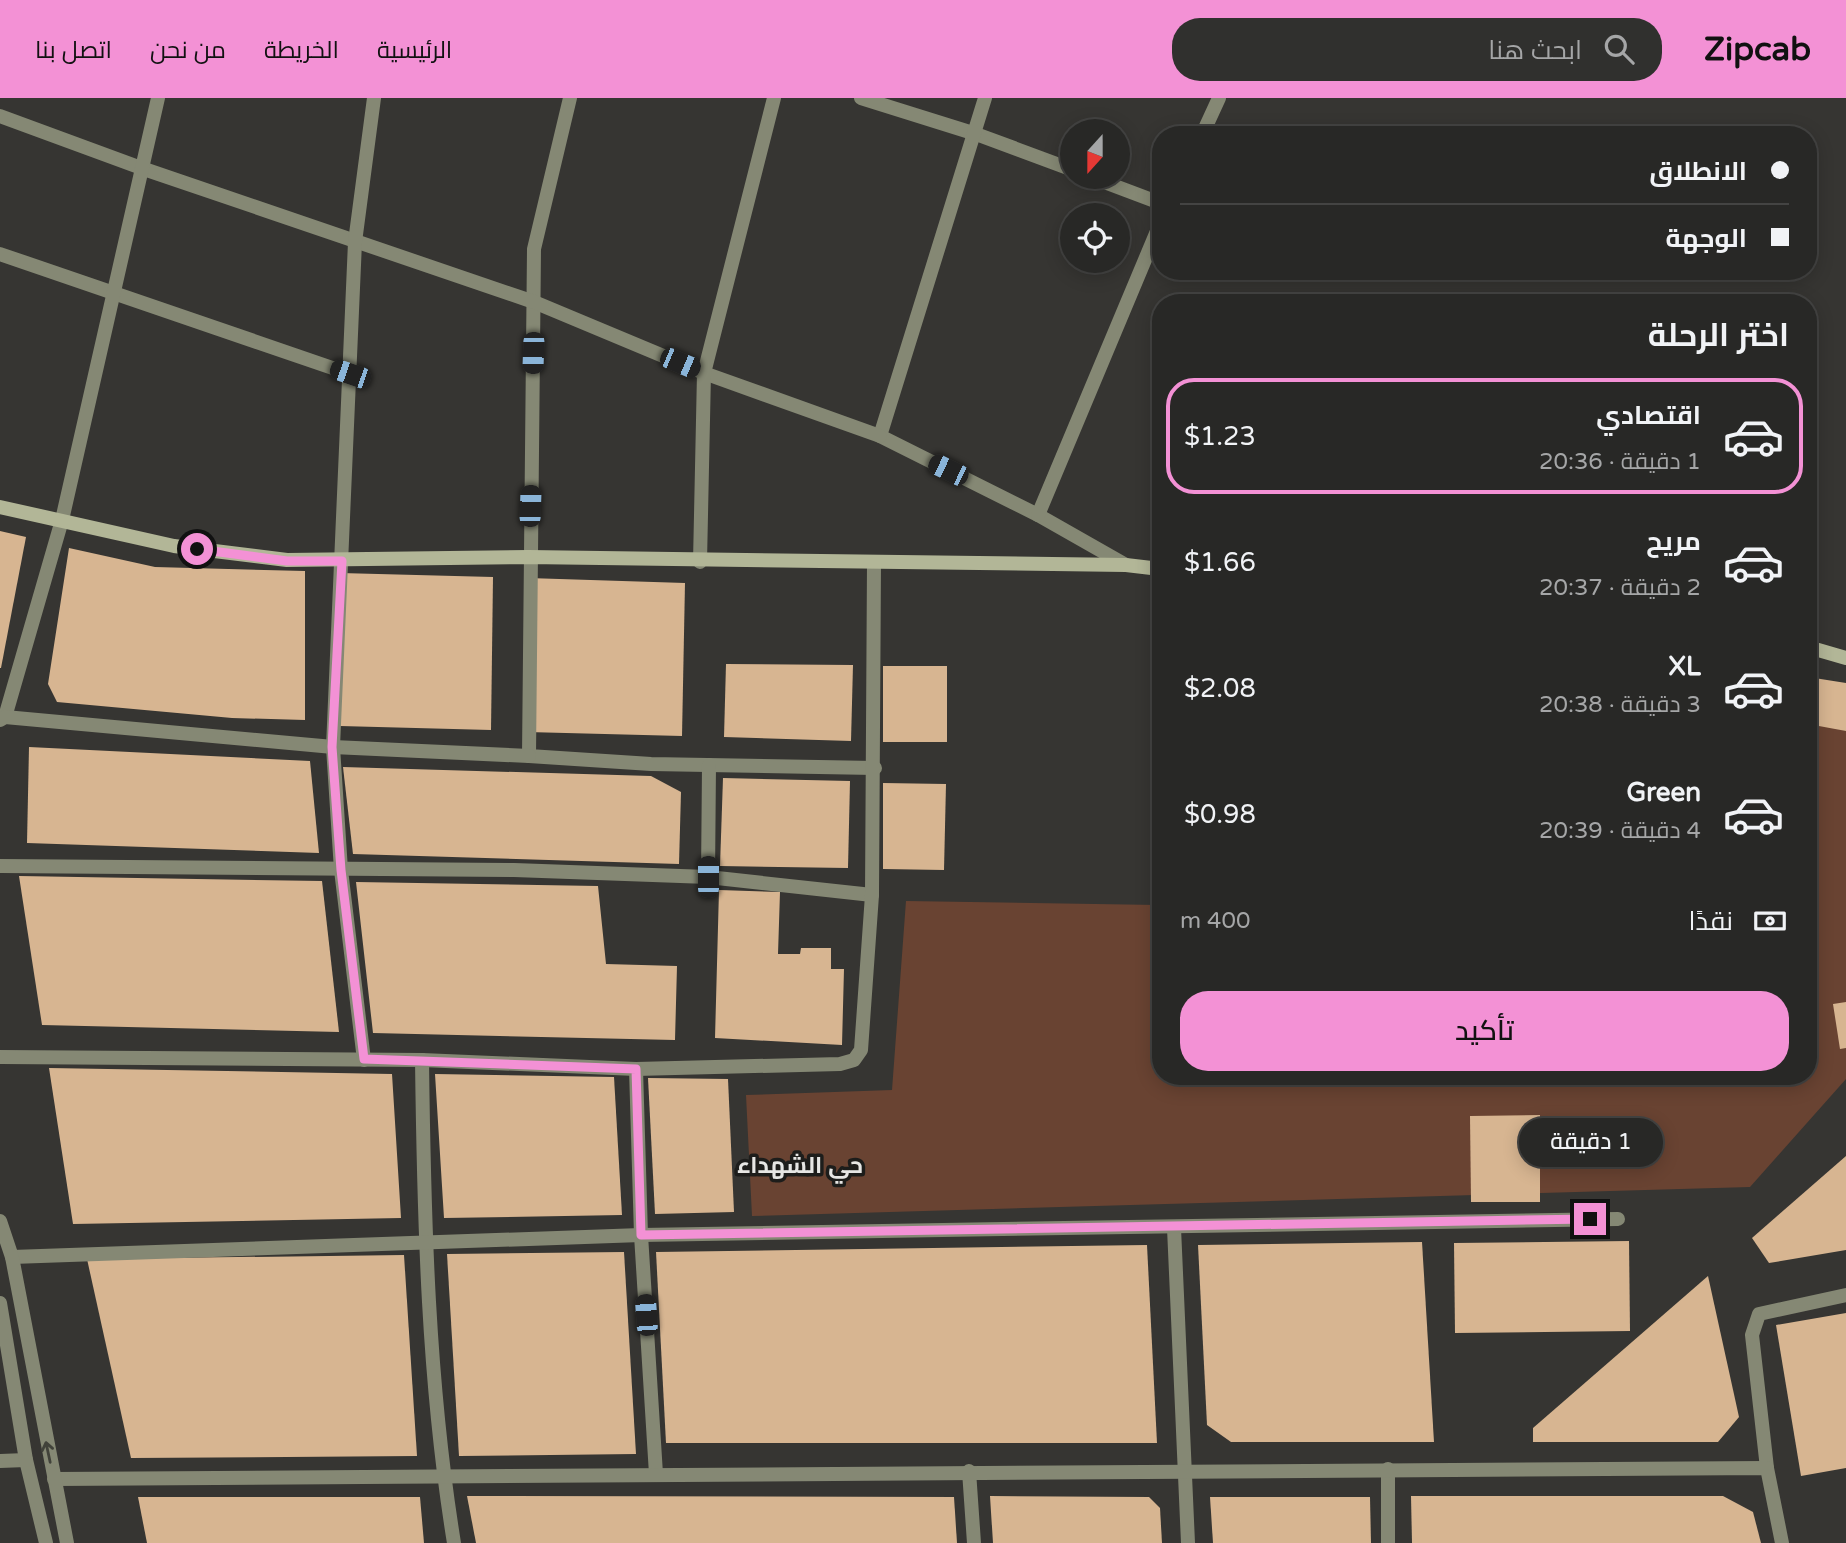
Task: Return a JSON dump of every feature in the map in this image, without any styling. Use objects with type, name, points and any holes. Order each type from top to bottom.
[{"type":"main road","points":[[0,507],[174,546],[287,561],[528,557],[700,562],[1126,565],[1152,568]]},
{"type":"main road","points":[[1817,650],[1846,658]]},
{"type":"street","points":[[158,98],[144,169],[111,293],[62,520],[3,718],[332,747],[709,765],[875,768]]},
{"type":"street","points":[[364,1059],[341,870],[332,747],[355,242],[374,98]]},
{"type":"street","points":[[529,756],[528,557],[534,249],[570,98]]},
{"type":"street","points":[[700,562],[704,373],[774,98]]},
{"type":"street","points":[[861,98],[976,134],[1060,165]]},
{"type":"street","points":[[880,436],[985,98]]},
{"type":"street","points":[[1206,126],[1219,98]]},
{"type":"street","points":[[0,116],[144,169],[534,302],[704,373],[880,436],[1038,515],[1126,565]]},
{"type":"street","points":[[1123,189],[1152,200]]},
{"type":"street","points":[[1038,515],[1152,243]]},
{"type":"street","points":[[0,254],[350,374]]},
{"type":"street","points":[[0,1057],[422,1060],[636,1069],[839,1064],[854,1059],[861,1050],[872,895],[875,768],[874,563]]},
{"type":"street","points":[[708,877],[709,765]]},
{"type":"street","points":[[0,866],[514,870],[708,877],[872,895]]},
{"type":"street","points":[[422,1060],[424,1242],[443,1477],[454,1543]]},
{"type":"street","points":[[636,1069],[641,1235],[656,1474]]},
{"type":"street","points":[[12,1257],[641,1235],[1618,1219]]},
{"type":"street","points":[[0,1221],[12,1257],[67,1543]]},
{"type":"street","points":[[1174,1228],[1188,1543]]},
{"type":"street","points":[[1782,1543],[1767,1468],[1752,1335],[1756,1318],[1759,1314],[1846,1295]]},
{"type":"street","points":[[0,1303],[26,1460],[46,1543]]},
{"type":"street","points":[[0,1461],[26,1460]]},
{"type":"street","points":[[54,1479],[969,1471],[1767,1468]]},
{"type":"street","points":[[1388,1469],[1388,1543]]},
{"type":"street","points":[[969,1471],[974,1543]]},
{"type":"shaded area","points":[[1817,723],[1846,731],[1846,1079],[1750,1187],[752,1216],[746,1095],[892,1090],[906,901],[1152,905],[1152,1085],[1817,1085]]},
{"type":"building","points":[[0,531],[26,537],[1,668],[0,668]]},
{"type":"building","points":[[69,548],[155,567],[305,571],[305,720],[232,718],[57,702],[48,684]]},
{"type":"building","points":[[340,573],[493,577],[491,730],[340,726]]},
{"type":"building","points":[[528,578],[685,583],[682,736],[527,732]]},
{"type":"building","points":[[726,664],[853,665],[851,741],[724,737]]},
{"type":"building","points":[[883,666],[947,666],[947,742],[883,742]]},
{"type":"building","points":[[1817,678],[1846,683],[1846,731],[1817,726]]},
{"type":"building","points":[[29,747],[310,761],[319,853],[27,843]]},
{"type":"building","points":[[343,767],[651,776],[681,792],[679,864],[353,854]]},
{"type":"building","points":[[723,778],[850,781],[848,868],[720,866]]},
{"type":"building","points":[[883,783],[946,784],[944,870],[883,869]]},
{"type":"building","points":[[19,876],[322,881],[339,1032],[42,1025]]},
{"type":"building","points":[[356,882],[598,886],[606,964],[677,966],[675,1040],[373,1033]]},
{"type":"building","points":[[719,890],[780,892],[778,954],[800,954],[801,948],[831,948],[831,969],[844,969],[842,1045],[715,1038]]},
{"type":"building","points":[[1846,1002],[1846,1048],[1840,1049],[1833,1004]]},
{"type":"building","points":[[49,1068],[392,1074],[401,1218],[73,1224]]},
{"type":"building","points":[[435,1074],[614,1077],[622,1215],[444,1218]]},
{"type":"building","points":[[648,1078],[728,1079],[734,1212],[655,1214]]},
{"type":"building","points":[[1540,1115],[1540,1202],[1471,1202],[1470,1116]]},
{"type":"building","points":[[1846,1156],[1846,1250],[1769,1263],[1752,1238]]},
{"type":"building","points":[[1629,1241],[1630,1331],[1455,1333],[1454,1243]]},
{"type":"building","points":[[1422,1242],[1434,1442],[1231,1442],[1207,1425],[1198,1245]]},
{"type":"building","points":[[1147,1245],[1157,1443],[666,1443],[656,1252]]},
{"type":"building","points":[[624,1252],[636,1454],[459,1456],[447,1254]]},
{"type":"building","points":[[404,1255],[417,1456],[131,1458],[87,1259]]},
{"type":"building","points":[[1708,1276],[1739,1417],[1718,1442],[1533,1442],[1533,1428]]},
{"type":"building","points":[[1846,1313],[1846,1468],[1801,1476],[1776,1325]]},
{"type":"building","points":[[467,1496],[954,1497],[957,1543],[476,1543]]},
{"type":"building","points":[[990,1496],[1149,1497],[1160,1508],[1162,1543],[993,1543]]},
{"type":"building","points":[[1411,1496],[1723,1496],[1753,1512],[1761,1543],[1412,1543]]},
{"type":"building","points":[[138,1497],[420,1497],[424,1543],[147,1543]]},
{"type":"building","points":[[1210,1497],[1370,1497],[1371,1543],[1213,1543]]},
{"type":"district","name":"حي الشهداء","points":[[800,1165]]},
{"type":"route","points":[[197,549],[287,561],[342,561],[332,747],[341,870],[364,1059],[636,1069],[641,1235],[1590,1219]]}]
